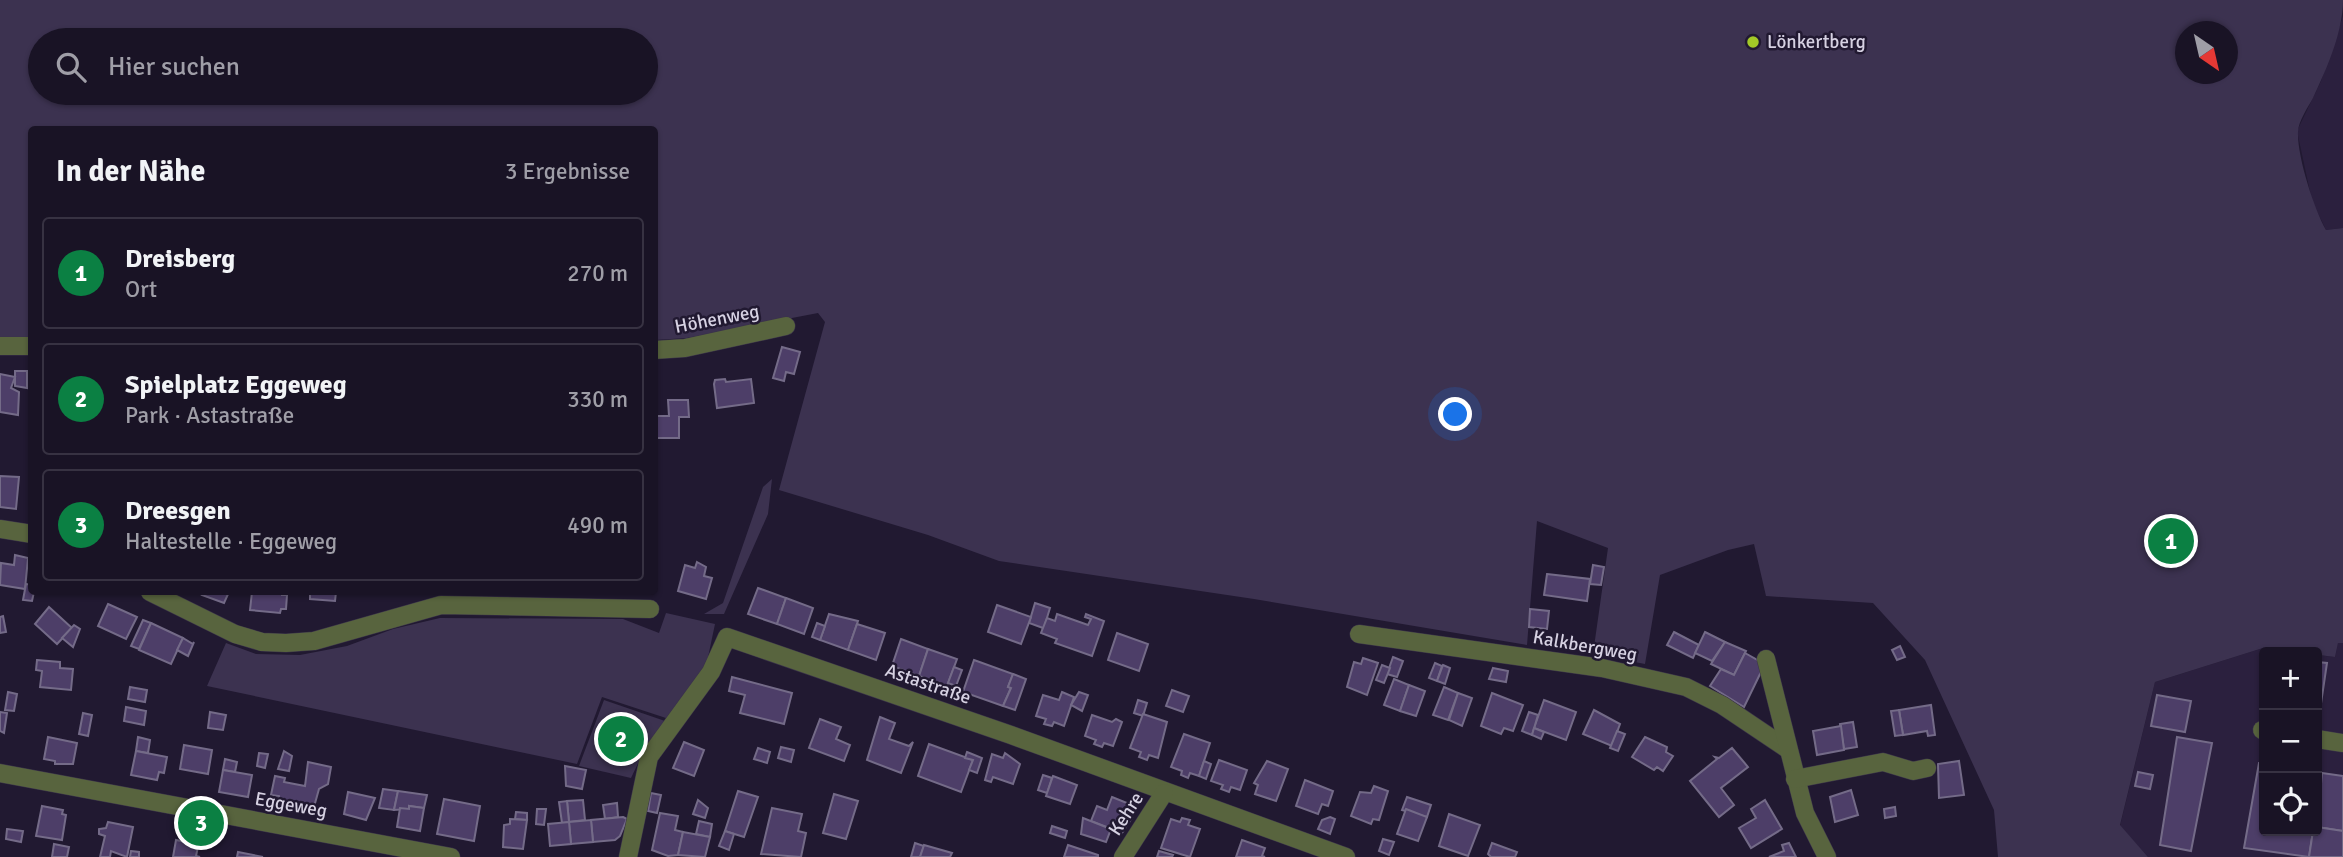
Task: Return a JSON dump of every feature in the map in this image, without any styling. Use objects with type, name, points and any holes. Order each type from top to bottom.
[{"type":"street","name":"Höhenweg","points":[[658,350],[685,348],[786,326]]},
{"type":"street","points":[[0,346],[28,346]]},
{"type":"street","points":[[0,529],[28,533]]},
{"type":"street","points":[[156,595],[235,635],[262,642],[286,643],[314,640],[441,605],[650,609]]},
{"type":"street","name":"Kalkbergweg","points":[[1359,635],[1602,668],[1686,687],[1722,705],[1786,748]]},
{"type":"street","name":"Astastraße","points":[[628,857],[649,757],[711,672],[727,637],[1010,735],[1346,857]]},
{"type":"street","points":[[1766,659],[1786,748],[1805,813],[1827,857]]},
{"type":"street","points":[[2322,740],[2343,743]]},
{"type":"street","points":[[1795,779],[1883,762],[1913,771],[1927,768]]},
{"type":"street","name":"Eggeweg","points":[[0,773],[451,857]]},
{"type":"street","name":"Kehre","points":[[1123,857],[1164,793]]},
{"type":"shaded area","points":[[0,0],[2343,0],[2333,50],[2301,119],[2298,142],[2303,168],[2321,221],[2326,230],[2343,228],[2343,643],[2338,643],[2335,657],[2322,655],[2322,647],[2259,647],[2259,649],[2155,682],[2120,825],[2148,857],[1998,857],[1994,810],[1925,660],[1873,603],[1766,596],[1754,544],[1728,550],[1660,575],[1645,664],[1593,654],[1608,548],[1537,521],[1527,645],[1254,599],[999,561],[928,535],[779,490],[825,322],[818,313],[687,338],[658,340],[658,126],[28,126],[28,339],[0,338]]},
{"type":"shaded area","points":[[2343,16],[2343,228],[2326,230],[2312,201],[2297,131],[2321,81]]},
{"type":"shaded area","points":[[772,479],[768,514],[724,614],[704,614],[723,603],[763,487]]},
{"type":"shaded area","points":[[666,613],[715,624],[707,662],[698,681],[669,719],[602,697],[577,764],[207,686],[226,643],[256,654],[300,655],[347,646],[393,629],[440,618],[623,619],[659,633]]},
{"type":"shaded area","points":[[2338,642],[2343,643],[2343,857],[2148,857],[2120,826],[2155,682],[2259,649],[2259,836],[2322,836],[2322,656],[2335,657]]},
{"type":"shaded area","points":[[604,700],[665,721],[641,757],[631,778],[579,766]]},
{"type":"building","points":[[782,347],[800,352],[794,374],[786,372],[784,381],[773,378]]},
{"type":"building","points":[[15,371],[27,371],[27,388],[15,386]]},
{"type":"building","points":[[0,374],[15,377],[11,388],[19,392],[18,415],[0,412]]},
{"type":"building","points":[[725,379],[726,382],[751,379],[754,403],[717,408],[715,380]]},
{"type":"building","points":[[668,400],[688,400],[689,417],[679,417],[679,438],[658,438],[658,416],[669,416]]},
{"type":"building","points":[[0,476],[19,477],[16,509],[0,507]]},
{"type":"building","points":[[15,555],[28,558],[25,589],[0,585],[1,563],[14,565]]},
{"type":"building","points":[[697,562],[706,567],[704,576],[712,578],[706,599],[678,591],[685,565],[695,568]]},
{"type":"building","points":[[1593,565],[1604,567],[1601,585],[1590,584]]},
{"type":"building","points":[[1547,574],[1590,579],[1587,601],[1544,595]]},
{"type":"building","points":[[28,584],[28,595],[33,595],[32,601],[23,600]]},
{"type":"building","points":[[758,588],[786,598],[777,624],[748,614]]},
{"type":"building","points":[[202,595],[228,595],[224,603]]},
{"type":"building","points":[[252,595],[287,595],[286,609],[281,609],[280,613],[250,610]]},
{"type":"building","points":[[310,595],[336,595],[335,601],[310,599]]},
{"type":"building","points":[[786,598],[813,608],[804,634],[777,624]]},
{"type":"building","points":[[1035,603],[1050,608],[1042,634],[1043,628],[1029,623]]},
{"type":"building","points":[[108,604],[137,617],[126,639],[98,626]]},
{"type":"building","points":[[997,605],[1031,617],[1021,644],[988,632]]},
{"type":"building","points":[[49,607],[72,628],[57,644],[35,624]]},
{"type":"building","points":[[1530,609],[1549,611],[1547,629],[1529,627]]},
{"type":"building","points":[[829,614],[858,621],[848,650],[820,640]]},
{"type":"building","points":[[1057,614],[1088,625],[1091,619],[1085,617],[1086,614],[1104,621],[1092,656],[1055,643],[1057,639],[1041,633],[1047,618],[1055,621]]},
{"type":"building","points":[[3,616],[6,632],[0,633],[0,617]]},
{"type":"building","points":[[143,620],[151,623],[139,649],[131,646]]},
{"type":"building","points":[[151,623],[183,638],[171,664],[139,650]]},
{"type":"building","points":[[817,623],[825,626],[820,640],[812,637]]},
{"type":"building","points":[[857,624],[885,633],[876,660],[848,650]]},
{"type":"building","points":[[74,625],[80,629],[73,647],[62,638]]},
{"type":"building","points":[[1674,632],[1699,645],[1693,658],[1667,645]]},
{"type":"building","points":[[1705,632],[1725,642],[1712,661],[1695,653]]},
{"type":"building","points":[[1117,633],[1148,644],[1139,671],[1108,660]]},
{"type":"building","points":[[183,638],[193,644],[194,642],[188,656],[177,650]]},
{"type":"building","points":[[901,639],[928,649],[919,676],[892,666]]},
{"type":"building","points":[[1725,642],[1746,651],[1734,675],[1711,664]]},
{"type":"building","points":[[1900,646],[1905,657],[1897,660],[1892,650]]},
{"type":"building","points":[[928,649],[957,659],[947,686],[919,676]]},
{"type":"building","points":[[1745,653],[1759,661],[1761,672],[1744,707],[1710,686],[1721,669],[1734,675]]},
{"type":"building","points":[[1393,657],[1403,661],[1397,677],[1387,674]]},
{"type":"building","points":[[1363,658],[1378,663],[1367,695],[1347,687],[1354,662],[1361,664]]},
{"type":"building","points":[[37,660],[60,662],[60,668],[73,669],[71,690],[40,687],[42,671],[36,670]]},
{"type":"building","points":[[974,660],[1013,674],[1008,687],[1011,688],[1003,706],[963,692]]},
{"type":"building","points":[[2322,662],[2327,663],[2322,697]]},
{"type":"building","points":[[1435,663],[1442,666],[1437,681],[1429,678]]},
{"type":"building","points":[[1382,665],[1390,668],[1384,683],[1376,680]]},
{"type":"building","points":[[1443,665],[1450,668],[1445,684],[1437,681]]},
{"type":"building","points":[[954,667],[962,670],[956,686],[948,683]]},
{"type":"building","points":[[1493,668],[1508,671],[1506,682],[1489,679]]},
{"type":"building","points":[[1013,674],[1026,679],[1015,710],[1003,706],[1011,688],[1008,687]]},
{"type":"building","points":[[732,677],[792,693],[784,724],[740,713],[745,695],[729,691]]},
{"type":"building","points":[[1394,679],[1409,685],[1400,711],[1384,705]]},
{"type":"building","points":[[1409,685],[1425,691],[1416,716],[1400,711]]},
{"type":"building","points":[[130,687],[147,690],[145,702],[128,699]]},
{"type":"building","points":[[1444,687],[1458,693],[1448,720],[1433,715]]},
{"type":"building","points":[[1172,690],[1189,696],[1183,712],[1166,706]]},
{"type":"building","points":[[8,692],[17,694],[14,711],[5,710]]},
{"type":"building","points":[[1062,692],[1074,697],[1064,726],[1054,722],[1052,726],[1044,724],[1046,719],[1036,716],[1043,695],[1059,700]]},
{"type":"building","points":[[1079,692],[1088,695],[1082,711],[1071,705]]},
{"type":"building","points":[[1458,693],[1472,698],[1462,726],[1449,720]]},
{"type":"building","points":[[1492,693],[1523,705],[1513,731],[1504,728],[1501,734],[1481,726]]},
{"type":"building","points":[[2157,695],[2191,701],[2185,732],[2151,726]]},
{"type":"building","points":[[1138,700],[1147,703],[1143,716],[1134,713]]},
{"type":"building","points":[[1544,700],[1576,712],[1566,740],[1534,728]]},
{"type":"building","points":[[1931,705],[1935,735],[1928,736],[1927,731],[1903,735],[1899,710]]},
{"type":"building","points":[[126,707],[146,711],[144,725],[124,721]]},
{"type":"building","points":[[1594,710],[1620,724],[1612,746],[1583,734]]},
{"type":"building","points":[[1899,710],[1903,735],[1895,736],[1891,711]]},
{"type":"building","points":[[0,712],[7,713],[4,733],[0,731]]},
{"type":"building","points":[[210,712],[226,715],[223,730],[208,728]]},
{"type":"building","points":[[1529,712],[1538,715],[1532,735],[1522,731]]},
{"type":"building","points":[[83,713],[92,715],[88,736],[79,734]]},
{"type":"building","points":[[1143,714],[1167,722],[1158,758],[1149,755],[1147,760],[1139,757],[1141,752],[1130,748]]},
{"type":"building","points":[[1092,715],[1112,722],[1116,719],[1122,722],[1113,746],[1104,743],[1102,747],[1094,744],[1096,740],[1085,736]]},
{"type":"building","points":[[880,717],[895,723],[889,739],[909,746],[913,742],[901,773],[867,760]]},
{"type":"building","points":[[820,719],[841,727],[836,739],[850,745],[844,761],[809,748]]},
{"type":"building","points":[[1853,722],[1857,747],[1844,749],[1840,724]]},
{"type":"building","points":[[1841,726],[1844,750],[1817,755],[1813,731]]},
{"type":"building","points":[[1534,728],[1544,732],[1541,739],[1532,735]]},
{"type":"building","points":[[1617,731],[1625,734],[1618,751],[1610,748]]},
{"type":"building","points":[[1184,734],[1210,743],[1199,776],[1190,773],[1188,778],[1181,775],[1182,771],[1171,767]]},
{"type":"building","points":[[48,737],[77,743],[73,764],[55,764],[55,761],[44,759]]},
{"type":"building","points":[[138,737],[150,740],[148,753],[136,751]]},
{"type":"building","points":[[1645,737],[1667,747],[1666,752],[1673,756],[1663,771],[1657,767],[1654,770],[1632,757]]},
{"type":"building","points":[[2177,737],[2212,743],[2191,851],[2160,845]]},
{"type":"building","points":[[684,742],[704,750],[694,776],[673,768]]},
{"type":"building","points":[[929,744],[973,760],[961,792],[918,776]]},
{"type":"building","points":[[184,745],[212,750],[208,774],[180,769]]},
{"type":"building","points":[[781,747],[794,750],[791,762],[778,758]]},
{"type":"building","points":[[758,748],[770,752],[767,763],[754,759]]},
{"type":"building","points":[[1732,748],[1748,767],[1721,788],[1734,805],[1719,817],[1690,781],[1717,759],[1715,757],[1719,758]]},
{"type":"building","points":[[136,751],[167,757],[164,773],[159,772],[157,780],[131,775]]},
{"type":"building","points":[[284,751],[292,756],[289,771],[278,769]]},
{"type":"building","points":[[967,752],[982,758],[977,773],[969,770],[973,760],[965,758]]},
{"type":"building","points":[[259,753],[268,754],[265,768],[257,766]]},
{"type":"building","points":[[1005,753],[1020,764],[1013,784],[993,777],[991,782],[985,780],[992,754],[1003,758]]},
{"type":"building","points":[[225,759],[237,762],[235,772],[223,770]]},
{"type":"building","points":[[1219,760],[1247,770],[1240,790],[1231,787],[1229,792],[1221,789],[1223,785],[1211,781]]},
{"type":"building","points":[[1204,761],[1211,764],[1206,779],[1199,776]]},
{"type":"building","points":[[1267,761],[1288,769],[1276,801],[1255,794],[1258,785],[1254,783]]},
{"type":"building","points":[[1959,761],[1964,795],[1939,798],[1938,764]]},
{"type":"building","points":[[308,762],[331,767],[328,784],[319,789],[312,814],[300,811],[301,807],[278,803],[279,796],[271,795],[275,776],[285,778],[284,782],[305,786]]},
{"type":"building","points":[[2259,763],[2259,836],[2312,836],[2309,857],[2244,848]]},
{"type":"building","points":[[565,766],[586,770],[582,789],[566,786]]},
{"type":"building","points":[[223,770],[252,775],[248,797],[219,792]]},
{"type":"building","points":[[2138,772],[2153,775],[2150,789],[2135,786]]},
{"type":"building","points":[[2322,773],[2343,776],[2343,831],[2322,828]]},
{"type":"building","points":[[1043,775],[1052,778],[1047,793],[1038,790]]},
{"type":"building","points":[[1053,776],[1077,785],[1070,804],[1046,796]]},
{"type":"building","points":[[1305,780],[1333,791],[1328,806],[1322,804],[1318,814],[1296,806]]},
{"type":"building","points":[[1374,786],[1388,791],[1379,820],[1373,819],[1371,824],[1351,816],[1360,792],[1371,793]]},
{"type":"building","points":[[383,789],[398,791],[394,810],[379,808]]},
{"type":"building","points":[[1851,790],[1858,815],[1835,822],[1830,797]]},
{"type":"building","points":[[398,791],[427,795],[424,808],[409,806],[409,809],[394,810]]},
{"type":"building","points":[[738,791],[758,797],[744,837],[725,831]]},
{"type":"building","points":[[348,792],[375,798],[366,820],[344,814]]},
{"type":"building","points":[[651,793],[661,795],[657,813],[648,811]]},
{"type":"building","points":[[834,794],[858,801],[846,839],[823,833]]},
{"type":"building","points":[[1112,797],[1132,805],[1128,816],[1132,818],[1122,833],[1091,821],[1097,806],[1107,810]]},
{"type":"building","points":[[1407,797],[1431,805],[1427,817],[1402,810]]},
{"type":"building","points":[[444,799],[480,806],[474,841],[437,834]]},
{"type":"building","points":[[583,800],[585,820],[569,822],[567,801]]},
{"type":"building","points":[[698,800],[708,808],[705,818],[693,814]]},
{"type":"building","points":[[1765,800],[1782,829],[1751,848],[1739,828],[1756,818],[1751,809]]},
{"type":"building","points":[[567,801],[569,822],[562,823],[559,802]]},
{"type":"building","points":[[617,803],[618,817],[605,819],[603,805]]},
{"type":"building","points":[[42,806],[63,810],[62,814],[66,815],[62,840],[36,836]]},
{"type":"building","points":[[409,806],[424,808],[420,831],[397,827],[400,808],[409,809]]},
{"type":"building","points":[[1895,807],[1896,816],[1885,818],[1884,809]]},
{"type":"building","points":[[772,808],[802,814],[798,831],[806,833],[801,857],[761,854]]},
{"type":"building","points":[[537,809],[546,809],[544,825],[536,824]]},
{"type":"building","points":[[1406,809],[1427,817],[1418,841],[1397,834]]},
{"type":"building","points":[[516,812],[527,813],[527,820],[515,819]]},
{"type":"building","points":[[660,813],[678,816],[675,830],[683,832],[678,855],[668,856],[652,850]]},
{"type":"building","points":[[1449,814],[1480,825],[1468,856],[1439,846]]},
{"type":"building","points":[[623,817],[627,819],[620,836],[615,840],[593,842],[591,820]]},
{"type":"building","points":[[1330,817],[1335,819],[1330,834],[1318,829],[1322,820]]},
{"type":"building","points":[[1083,818],[1111,829],[1106,842],[1081,834]]},
{"type":"building","points":[[1182,818],[1190,820],[1188,825],[1200,829],[1190,857],[1161,848],[1171,819],[1180,822]]},
{"type":"building","points":[[510,819],[527,820],[523,849],[503,847],[504,825],[510,824]]},
{"type":"building","points":[[591,820],[593,842],[571,844],[569,822]]},
{"type":"building","points":[[699,821],[712,824],[710,837],[696,834]]},
{"type":"building","points":[[108,822],[133,827],[127,857],[111,851],[110,857],[100,857],[105,836],[99,834],[99,829],[106,828]]},
{"type":"building","points":[[569,822],[571,844],[550,846],[548,824]]},
{"type":"building","points":[[1052,826],[1067,831],[1065,838],[1050,833]]},
{"type":"building","points":[[2322,828],[2343,831],[2343,857],[2309,857],[2312,836],[2322,836]]},
{"type":"building","points":[[7,829],[23,831],[21,842],[6,839]]},
{"type":"building","points":[[725,831],[734,834],[729,850],[719,846]]},
{"type":"building","points":[[683,832],[710,837],[705,857],[678,855]]},
{"type":"building","points":[[187,839],[199,842],[196,856],[200,857],[173,857],[176,840],[186,842]]},
{"type":"building","points":[[1383,839],[1394,842],[1389,855],[1379,851]]},
{"type":"building","points":[[1242,840],[1265,848],[1262,856],[1265,857],[1236,857]]},
{"type":"building","points":[[915,843],[924,846],[920,857],[911,857]]},
{"type":"building","points":[[1492,843],[1517,852],[1515,857],[1491,857],[1488,854]]},
{"type":"building","points":[[1789,843],[1796,857],[1769,857],[1784,851],[1782,845]]},
{"type":"building","points":[[54,844],[69,847],[67,857],[52,857]]},
{"type":"building","points":[[924,845],[952,853],[950,857],[920,857]]},
{"type":"building","points":[[1068,845],[1098,855],[1098,857],[1064,857]]},
{"type":"building","points":[[131,851],[139,852],[139,857],[130,857]]},
{"type":"building","points":[[1159,851],[1173,855],[1157,857]]},
{"type":"building","points":[[238,852],[263,857],[237,857]]},
{"type":"place","name":"Lönkertberg","points":[[1753,42]]},
{"type":"place","name":"Dreisberg","points":[[2171,541]]},
{"type":"place","name":"Spielplatz Eggeweg","points":[[621,739]]},
{"type":"place","name":"Dreesgen","points":[[201,823]]}]
